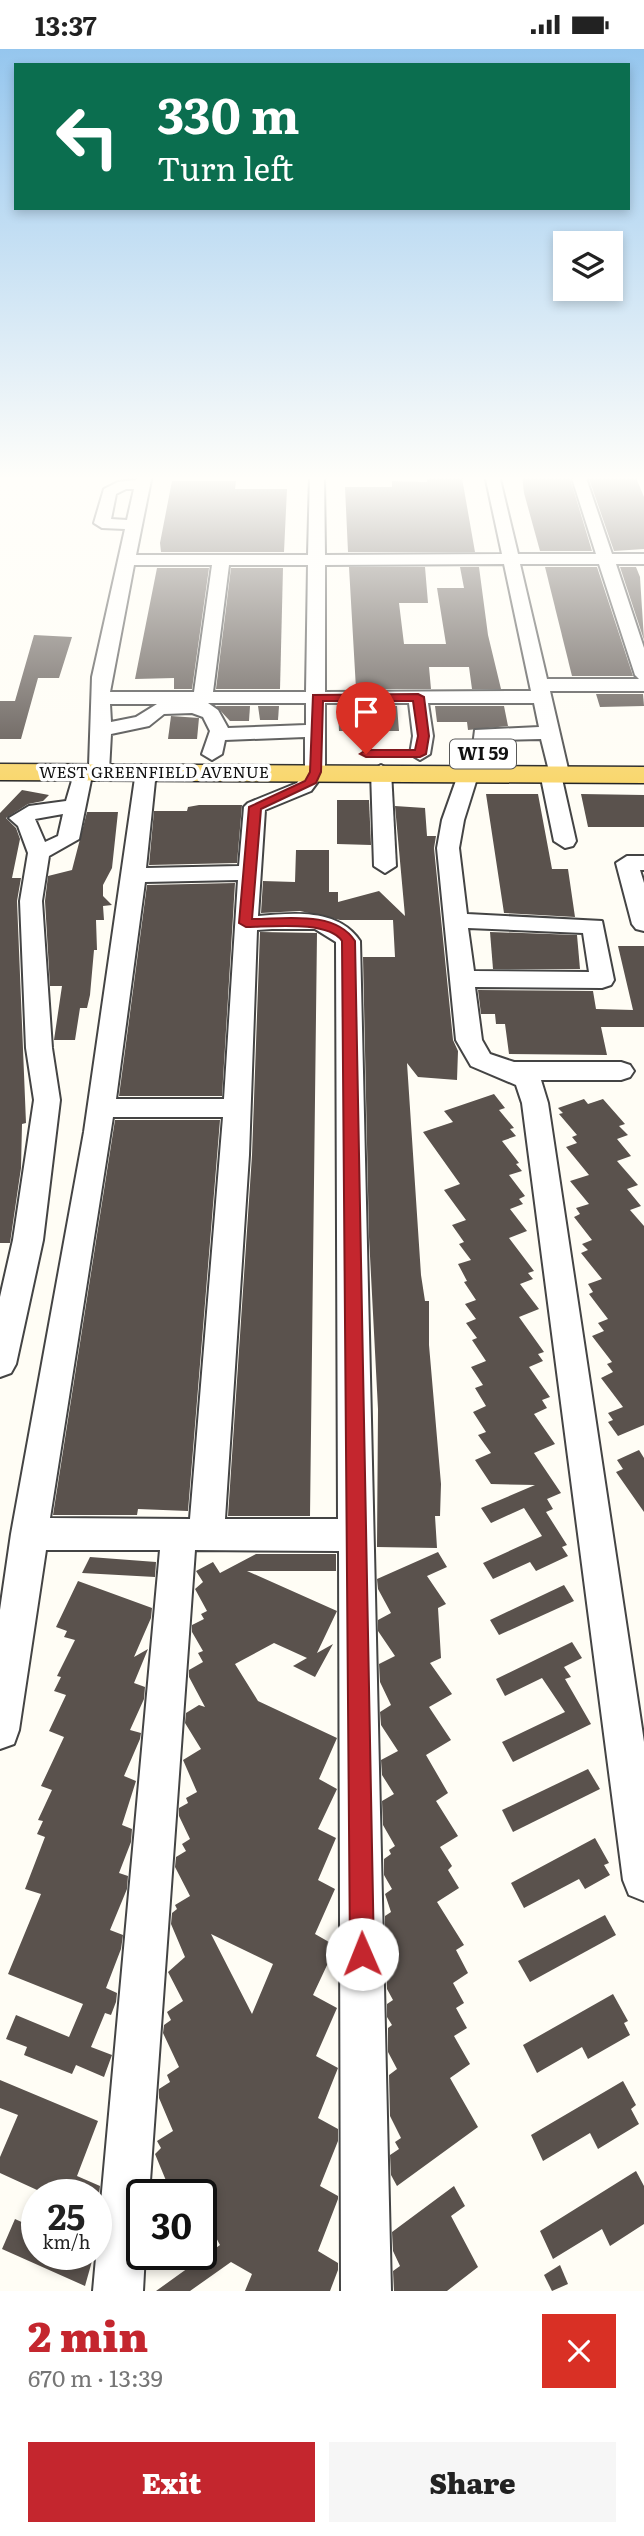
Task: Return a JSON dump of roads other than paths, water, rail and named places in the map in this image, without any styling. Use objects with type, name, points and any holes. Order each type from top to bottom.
[{"type":"main road","name":"WEST GREENFIELD AVENUE","points":[[0,772],[96,757],[216,744],[316,752],[477,753],[553,758],[641,769]]},
{"type":"main road","name":"WEST GREENFIELD AVENUE","points":[[0,754],[96,757],[145,771],[316,752],[381,771],[477,753]]},
{"type":"street","points":[[39,853],[68,839],[75,806],[96,757],[100,677],[122,580]]},
{"type":"street","points":[[203,698],[218,580]]},
{"type":"street","points":[[118,2291],[237,1108],[255,807],[304,787],[316,752],[318,580]]},
{"type":"street","points":[[515,580],[553,758],[565,841]]},
{"type":"street","points":[[613,580],[644,675]]},
{"type":"street","points":[[99,698],[418,697],[644,685]]},
{"type":"street","points":[[418,697],[423,736],[420,754]]},
{"type":"street","points":[[96,757],[159,709],[203,708],[211,713],[216,744]]},
{"type":"street","points":[[553,758],[477,753],[453,820],[448,848],[462,979],[473,1051],[488,1064],[512,1070],[621,1070]]},
{"type":"street","points":[[0,1730],[28,1534],[100,1108],[134,875],[145,771]]},
{"type":"street","points":[[381,771],[385,866]]},
{"type":"street","points":[[10,818],[36,810],[75,806]]},
{"type":"street","points":[[0,1364],[28,1240],[47,1100],[38,1048],[31,901],[39,853],[27,823],[10,818]]},
{"type":"street","points":[[644,863],[627,863],[644,924]]},
{"type":"street","points":[[134,875],[249,873]]},
{"type":"street","points":[[455,920],[594,926],[602,980],[462,979]]},
{"type":"street","points":[[246,923],[317,923],[343,932],[348,941],[366,2291]]},
{"type":"street","points":[[512,1070],[528,1080],[535,1103],[644,1880]]},
{"type":"street","points":[[100,1108],[237,1108]]},
{"type":"street","points":[[28,1534],[355,1535]]}]
